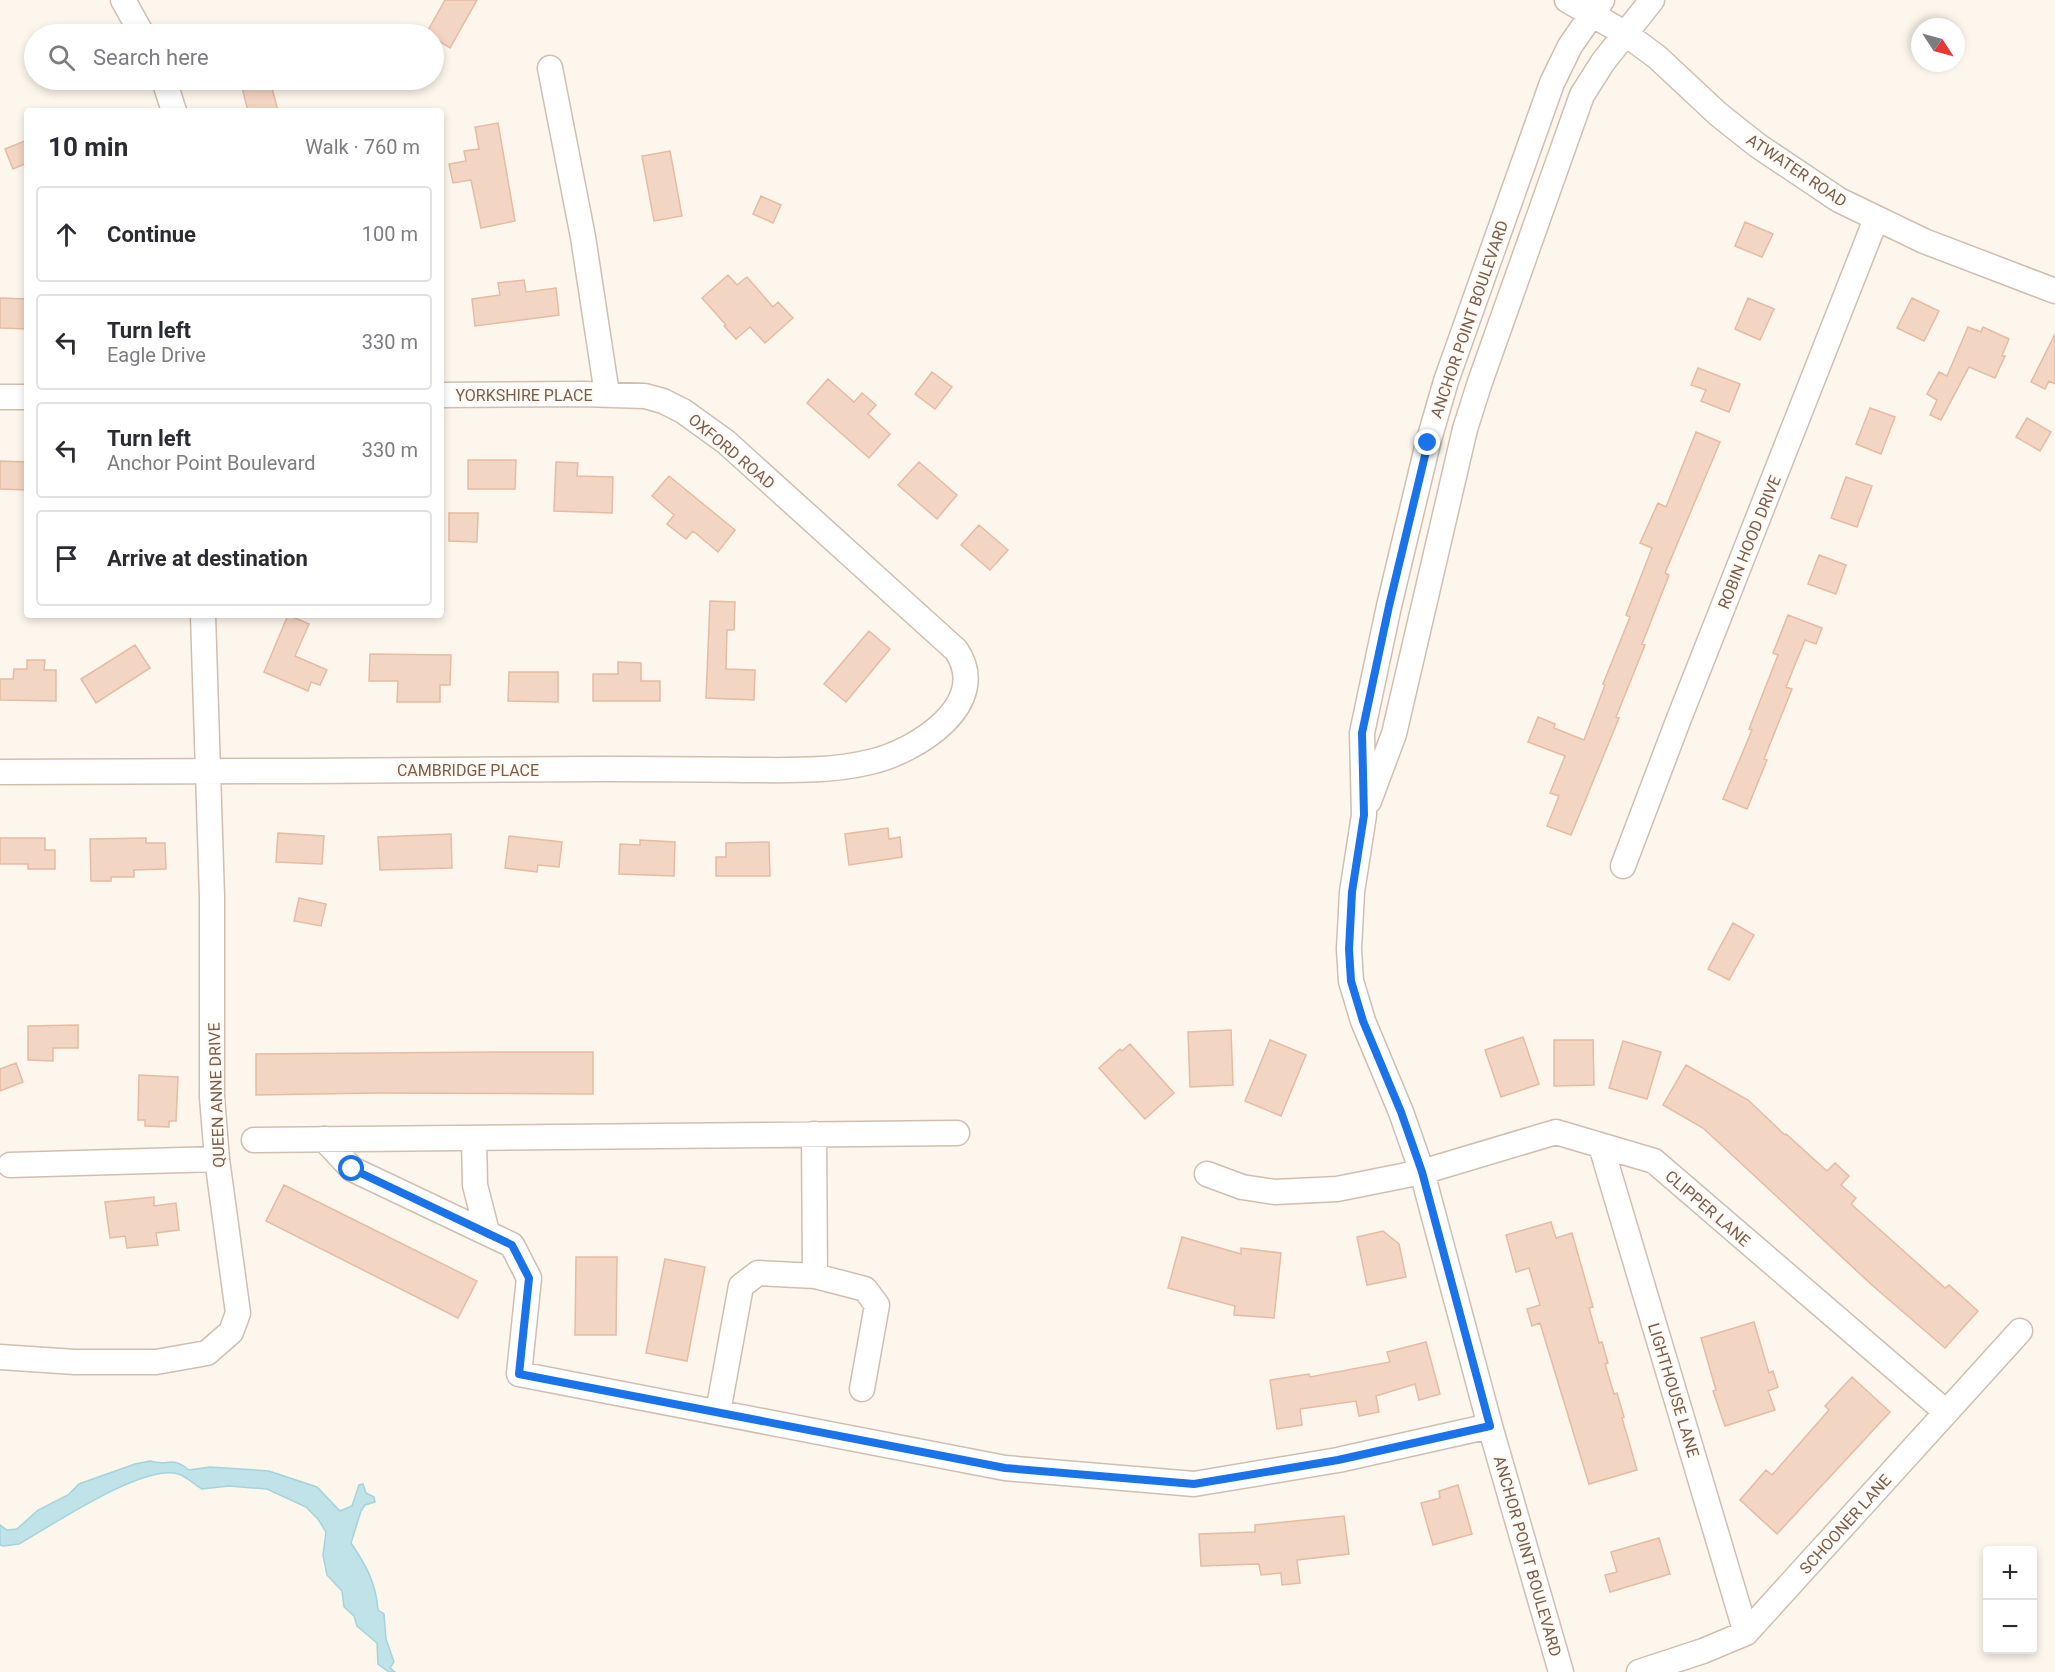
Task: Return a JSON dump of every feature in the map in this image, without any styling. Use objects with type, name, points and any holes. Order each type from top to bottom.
[{"type":"street","points":[[123,0],[136,24]]},
{"type":"street","name":"ATWATER ROAD","points":[[1567,0],[1596,7],[1626,34],[1657,57],[1718,114],[1756,145],[1839,200],[1924,241],[2055,291]]},
{"type":"street","name":"ANCHOR POINT BOULEVARD","points":[[1364,815],[1394,734],[1452,478],[1480,382],[1582,95],[1603,62],[1652,0]]},
{"type":"street","name":"ANCHOR POINT BOULEVARD","points":[[1561,1672],[1490,1426],[1422,1172],[1401,1112],[1363,1021],[1351,981],[1349,949],[1352,892],[1364,815],[1362,733],[1389,606],[1428,443],[1443,392],[1552,83],[1570,46],[1596,7]]},
{"type":"street","points":[[550,68],[583,237],[607,394]]},
{"type":"street","points":[[167,90],[173,108]]},
{"type":"street","name":"ROBIN HOOD DRIVE","points":[[1623,866],[1876,219]]},
{"type":"street","name":"YORKSHIRE PLACE","points":[[444,396],[607,394]]},
{"type":"street","name":"OXFORD ROAD","points":[[607,394],[645,396],[663,401],[683,411],[726,442],[956,650],[962,659],[966,678],[964,694],[951,716],[928,735]]},
{"type":"street","points":[[0,397],[24,397]]},
{"type":"street","name":"QUEEN ANNE DRIVE","points":[[0,1357],[75,1362],[156,1362],[207,1353],[231,1332],[238,1313],[217,1159],[212,1097],[212,897],[203,618]]},
{"type":"street","name":"CAMBRIDGE PLACE","points":[[0,772],[811,770],[873,762],[897,753],[928,735]]},
{"type":"street","name":"CLIPPER LANE","points":[[1207,1174],[1242,1187],[1275,1192],[1337,1189],[1422,1172],[1556,1132],[1654,1161],[1946,1412]]},
{"type":"street","points":[[254,1140],[957,1133]]},
{"type":"street","points":[[814,1134],[815,1276]]},
{"type":"street","points":[[474,1138],[475,1185],[487,1232]]},
{"type":"street","points":[[324,1139],[352,1169],[512,1245],[529,1278],[519,1374],[1005,1468],[1194,1484],[1338,1460],[1490,1426]]},
{"type":"street","name":"LIGHTHOUSE LANE","points":[[1601,1146],[1746,1634]]},
{"type":"street","points":[[10,1165],[217,1159]]},
{"type":"street","points":[[718,1413],[741,1286],[758,1273],[815,1276],[865,1289],[877,1305],[862,1389]]},
{"type":"street","name":"SCHOONER LANE","points":[[1639,1672],[1703,1652],[1746,1634],[2020,1331]]},
{"type":"water","points":[[150,1461],[174,1462],[189,1470],[210,1467],[269,1471],[317,1487],[340,1511],[352,1506],[359,1485],[363,1484],[366,1493],[374,1497],[375,1502],[365,1505],[361,1511],[351,1543],[369,1575],[375,1591],[378,1610],[384,1614],[386,1639],[394,1662],[390,1668],[395,1672],[389,1672],[378,1664],[377,1643],[357,1626],[354,1616],[344,1607],[342,1591],[327,1575],[323,1555],[326,1532],[318,1519],[306,1507],[267,1489],[229,1486],[202,1489],[181,1475],[163,1473],[143,1478],[98,1498],[19,1544],[0,1545],[0,1525],[7,1530],[17,1529],[38,1510],[68,1495],[79,1484]]},
{"type":"building","points":[[445,0],[477,0],[450,48],[444,44],[444,24],[432,24]]},
{"type":"building","points":[[243,90],[273,90],[277,108],[247,108]]},
{"type":"building","points":[[498,123],[515,221],[481,228],[471,180],[453,183],[449,164],[466,161],[464,151],[479,149],[475,127]]},
{"type":"building","points":[[24,141],[24,164],[13,169],[5,149]]},
{"type":"building","points":[[670,151],[682,216],[654,221],[642,156]]},
{"type":"building","points":[[761,196],[781,205],[773,223],[753,214]]},
{"type":"building","points":[[1745,222],[1773,234],[1762,257],[1735,246]]},
{"type":"building","points":[[728,275],[737,285],[747,277],[773,307],[778,302],[793,318],[765,343],[750,327],[736,339],[702,298]]},
{"type":"building","points":[[524,280],[526,292],[556,288],[559,315],[475,326],[472,299],[500,295],[498,283]]},
{"type":"building","points":[[0,298],[24,299],[24,329],[0,328]]},
{"type":"building","points":[[1748,298],[1774,309],[1760,340],[1735,329]]},
{"type":"building","points":[[1912,298],[1939,311],[1924,341],[1897,328]]},
{"type":"building","points":[[1968,327],[1981,332],[1983,327],[2009,339],[2002,356],[2005,356],[1995,378],[1969,367],[1941,420],[1930,415],[1937,400],[1927,394],[1939,372],[1947,376]]},
{"type":"building","points":[[2055,334],[2055,384],[2049,381],[2045,389],[2031,382]]},
{"type":"building","points":[[1698,368],[1740,384],[1729,412],[1701,401],[1706,390],[1691,385]]},
{"type":"building","points":[[932,372],[952,387],[935,409],[915,394]]},
{"type":"building","points":[[828,379],[854,402],[862,393],[876,405],[868,414],[890,434],[869,458],[807,403]]},
{"type":"building","points":[[1870,408],[1895,417],[1881,454],[1856,444]]},
{"type":"building","points":[[2027,418],[2051,432],[2040,451],[2016,437]]},
{"type":"building","points":[[1696,432],[1720,442],[1665,573],[1669,575],[1642,644],[1645,645],[1616,717],[1619,718],[1571,835],[1547,826],[1559,796],[1550,793],[1565,756],[1528,742],[1538,717],[1555,724],[1554,728],[1584,740],[1605,685],[1603,684],[1630,617],[1626,615],[1652,548],[1640,543],[1658,503],[1666,507]]},
{"type":"building","points":[[468,460],[516,460],[515,489],[468,489]]},
{"type":"building","points":[[0,461],[24,462],[24,490],[0,489]]},
{"type":"building","points":[[556,462],[578,463],[577,476],[613,477],[612,513],[554,511]]},
{"type":"building","points":[[919,462],[957,495],[937,519],[898,485]]},
{"type":"building","points":[[669,476],[735,530],[718,552],[693,531],[686,539],[667,524],[674,515],[652,496]]},
{"type":"building","points":[[1846,477],[1872,486],[1857,527],[1831,518]]},
{"type":"building","points":[[449,513],[478,513],[477,542],[449,541]]},
{"type":"building","points":[[979,525],[1008,550],[990,570],[961,545]]},
{"type":"building","points":[[1819,555],[1846,565],[1836,594],[1808,584]]},
{"type":"building","points":[[710,601],[735,602],[734,630],[727,630],[726,669],[755,670],[754,700],[706,698]]},
{"type":"building","points":[[1788,615],[1822,628],[1816,644],[1805,640],[1786,687],[1792,689],[1747,809],[1723,799],[1752,730],[1749,729],[1778,655],[1773,653]]},
{"type":"building","points":[[287,618],[295,618],[309,624],[295,656],[327,670],[320,685],[311,682],[308,691],[264,672]]},
{"type":"building","points":[[869,631],[890,649],[846,702],[824,684]]},
{"type":"building","points":[[135,645],[150,668],[96,703],[81,679]]},
{"type":"building","points":[[370,654],[451,655],[450,685],[440,685],[440,702],[397,702],[398,681],[369,681]]},
{"type":"building","points":[[27,660],[45,660],[44,670],[56,670],[56,701],[0,700],[0,679],[13,679],[14,669],[27,669]]},
{"type":"building","points":[[618,662],[641,663],[641,681],[660,681],[660,701],[593,701],[593,674],[618,674]]},
{"type":"building","points":[[509,672],[558,672],[558,702],[508,701]]},
{"type":"building","points":[[888,828],[889,839],[900,837],[902,857],[849,865],[845,834]]},
{"type":"building","points":[[278,833],[324,836],[322,864],[276,862]]},
{"type":"building","points":[[451,834],[452,868],[380,870],[378,837]]},
{"type":"building","points":[[509,836],[562,842],[559,867],[538,865],[537,872],[505,868]]},
{"type":"building","points":[[0,838],[45,838],[45,850],[55,850],[55,869],[28,869],[28,864],[0,864]]},
{"type":"building","points":[[146,838],[146,843],[165,843],[166,869],[134,870],[134,877],[111,877],[111,881],[91,881],[90,839]]},
{"type":"building","points":[[640,840],[675,842],[674,876],[619,874],[620,844],[640,845]]},
{"type":"building","points":[[769,842],[770,876],[716,876],[716,857],[726,857],[726,843]]},
{"type":"building","points":[[299,898],[326,904],[321,926],[294,921]]},
{"type":"building","points":[[1733,923],[1754,935],[1729,980],[1708,969]]},
{"type":"building","points":[[78,1025],[78,1048],[53,1048],[53,1061],[28,1060],[28,1026]]},
{"type":"building","points":[[1231,1030],[1233,1085],[1190,1087],[1188,1032]]},
{"type":"building","points":[[1523,1037],[1539,1084],[1501,1097],[1485,1050]]},
{"type":"building","points":[[1270,1040],[1306,1055],[1281,1116],[1245,1101]]},
{"type":"building","points":[[1554,1040],[1593,1040],[1594,1085],[1554,1086]]},
{"type":"building","points":[[1623,1041],[1661,1052],[1647,1099],[1609,1088]]},
{"type":"building","points":[[1130,1044],[1174,1093],[1145,1119],[1099,1068],[1120,1049],[1122,1051]]},
{"type":"building","points":[[593,1052],[593,1094],[256,1095],[256,1054]]},
{"type":"building","points":[[16,1063],[23,1082],[0,1091],[0,1069]]},
{"type":"building","points":[[1686,1065],[1748,1100],[1827,1171],[1835,1163],[1849,1176],[1841,1185],[1856,1198],[1851,1204],[1945,1288],[1949,1285],[1978,1311],[1945,1348],[1873,1286],[1703,1128],[1663,1105]]},
{"type":"building","points":[[139,1075],[178,1077],[176,1121],[169,1121],[169,1127],[145,1126],[145,1120],[138,1120]]},
{"type":"building","points":[[284,1185],[477,1281],[458,1318],[266,1221]]},
{"type":"building","points":[[154,1197],[154,1206],[176,1203],[179,1230],[156,1233],[158,1245],[127,1248],[125,1236],[110,1238],[105,1202]]},
{"type":"building","points":[[1551,1222],[1556,1238],[1572,1233],[1593,1307],[1589,1308],[1599,1343],[1602,1342],[1608,1363],[1605,1364],[1614,1394],[1617,1393],[1637,1470],[1589,1484],[1540,1323],[1532,1326],[1527,1309],[1540,1305],[1529,1268],[1516,1272],[1506,1235]]},
{"type":"building","points":[[1383,1231],[1399,1244],[1406,1277],[1367,1285],[1357,1237]]},
{"type":"building","points":[[1182,1237],[1241,1254],[1241,1248],[1281,1253],[1274,1318],[1234,1315],[1235,1306],[1168,1288]]},
{"type":"building","points":[[576,1257],[617,1257],[616,1335],[575,1335]]},
{"type":"building","points":[[665,1259],[705,1267],[687,1361],[646,1353]]},
{"type":"building","points":[[1754,1322],[1769,1373],[1773,1371],[1778,1387],[1768,1391],[1775,1410],[1725,1426],[1713,1391],[1716,1390],[1701,1338]]},
{"type":"building","points":[[1426,1342],[1440,1394],[1419,1400],[1415,1384],[1376,1396],[1379,1412],[1359,1416],[1356,1401],[1300,1409],[1302,1425],[1277,1429],[1270,1380],[1309,1374],[1310,1377],[1390,1362],[1387,1352]]},
{"type":"building","points":[[1852,1377],[1890,1412],[1777,1534],[1740,1500],[1766,1470],[1772,1475],[1829,1410],[1825,1406]]},
{"type":"building","points":[[1458,1485],[1472,1534],[1433,1545],[1421,1503],[1440,1498],[1439,1491]]},
{"type":"building","points":[[1344,1516],[1349,1554],[1297,1560],[1300,1583],[1282,1585],[1281,1573],[1261,1575],[1259,1564],[1201,1566],[1199,1534],[1255,1532],[1255,1525]]},
{"type":"building","points":[[1659,1538],[1670,1574],[1610,1592],[1605,1575],[1617,1572],[1611,1552]]},
{"type":"route","points":[[352,1169],[512,1245],[529,1278],[519,1374],[1005,1468],[1194,1484],[1338,1460],[1490,1426],[1422,1172],[1401,1112],[1363,1021],[1351,981],[1349,949],[1352,892],[1364,815],[1362,733],[1389,606],[1428,443]]}]
